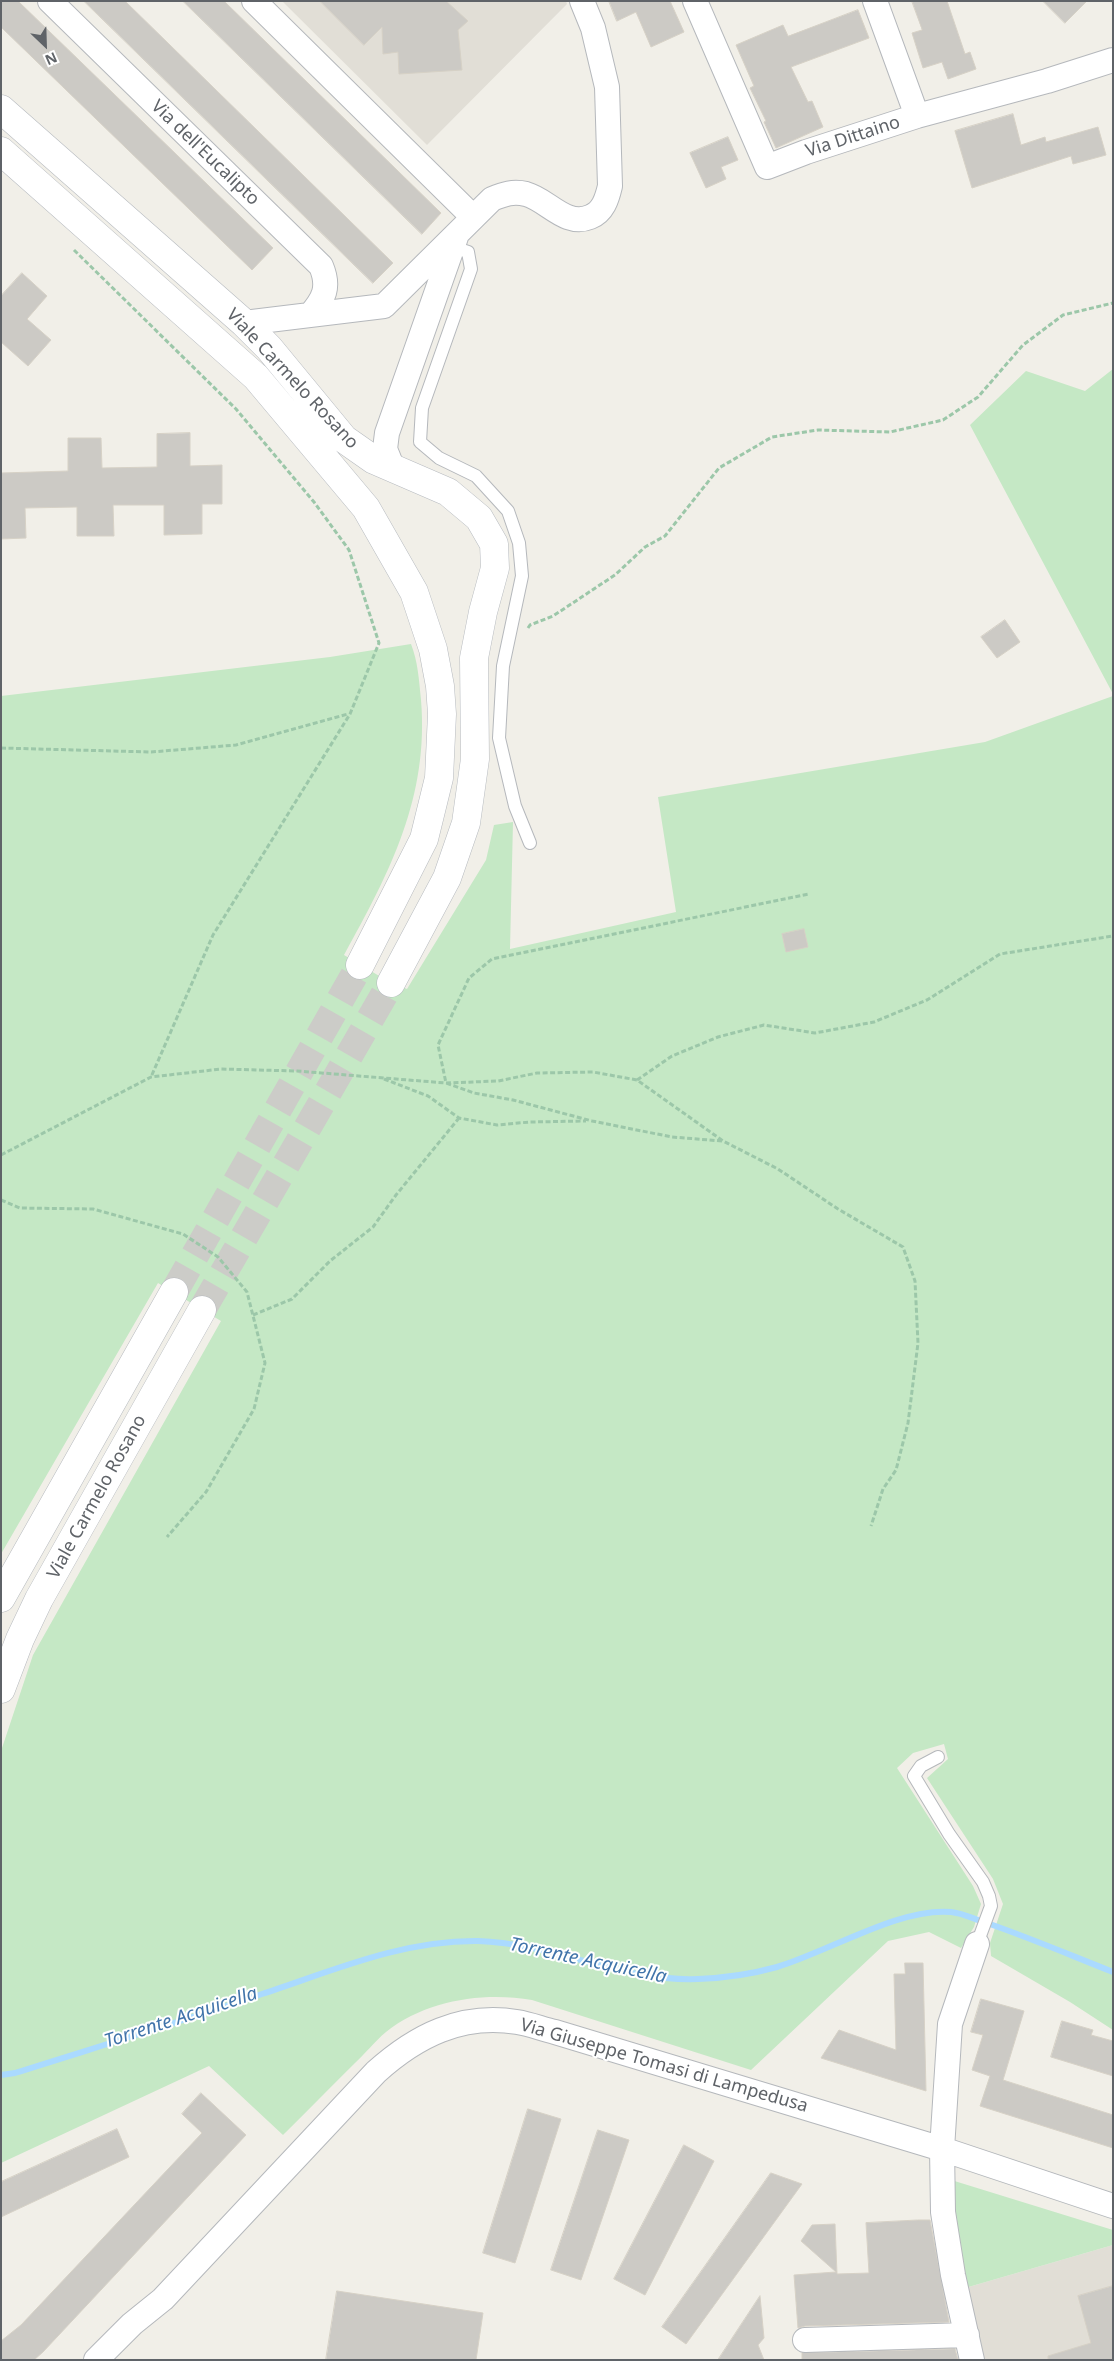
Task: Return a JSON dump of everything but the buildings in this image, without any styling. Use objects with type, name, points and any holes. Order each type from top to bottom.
[{"type":"main road","name":"Viale Carmelo Rosano","points":[[1,109],[244,323],[269,348],[344,438],[364,455],[393,470],[434,485],[464,504],[488,532],[495,556],[495,568],[482,612],[474,658],[475,759],[466,823],[447,878],[391,983]]},
{"type":"main road","name":"Viale Carmelo Rosano","points":[[1,151],[256,377],[366,508],[414,592],[433,649],[440,686],[442,714],[439,778],[424,839],[360,965]]},
{"type":"main road","name":"Viale Carmelo Rosano","points":[[1,1598],[174,1292]]},
{"type":"main road","name":"Viale Carmelo Rosano","points":[[1,1689],[20,1639],[39,1599],[202,1310]]},
{"type":"street","name":"Via dell'Eucalipto","points":[[50,1],[321,266],[326,277],[326,290],[322,301],[310,315]]},
{"type":"street","points":[[254,1],[461,232]]},
{"type":"street","points":[[384,306],[461,232],[492,199],[509,192],[528,194],[564,216],[582,220],[596,214],[606,201],[610,186],[606,87],[593,28],[582,1]]},
{"type":"street","name":"Via Dittaino","points":[[695,1],[767,167],[806,152],[917,116],[1047,81],[1113,60]]},
{"type":"street","points":[[875,1],[917,116]]},
{"type":"street","points":[[393,470],[385,449],[387,433],[428,314],[461,232]]},
{"type":"street","points":[[244,323],[412,301],[423,306],[428,314]]},
{"type":"street","points":[[972,2360],[953,2275],[943,2212],[942,2150],[950,2024],[980,1936]]},
{"type":"street","name":"Via Giuseppe Tomasi di Lampedusa","points":[[163,2299],[376,2072],[399,2051],[422,2037],[447,2028],[479,2021],[516,2022],[554,2032],[942,2150],[1113,2206]]},
{"type":"street","points":[[106,2359],[140,2332],[163,2299]]},
{"type":"street","points":[[106,2359],[132,2324],[163,2299]]},
{"type":"street","points":[[805,2340],[967,2335]]},
{"type":"lane","points":[[461,232],[468,252],[470,269],[422,408],[420,442],[439,458],[476,476],[508,511],[519,543],[522,576],[503,666],[499,738],[515,806],[530,843]]},
{"type":"lane","points":[[938,1757],[921,1766],[914,1776],[949,1834],[983,1882],[991,1906],[980,1936]]},
{"type":"path","points":[[70,246],[236,408],[314,502],[349,550],[379,643],[350,714],[213,935],[151,1077]]},
{"type":"path","points":[[526,632],[530,625],[553,616],[616,575],[645,547],[665,536],[719,468],[772,437],[818,430],[890,432],[943,420],[978,397],[1023,345],[1063,315],[1113,303]]},
{"type":"path","points":[[1,748],[151,752],[236,745],[350,714]]},
{"type":"path","points":[[446,1082],[438,1045],[469,978],[492,959],[809,894]]},
{"type":"path","points":[[637,1080],[672,1056],[718,1037],[764,1025],[815,1033],[874,1022],[927,1000],[1000,954],[1113,936]]},
{"type":"path","points":[[1,1155],[151,1077],[220,1069],[297,1071],[446,1082],[498,1081],[537,1073],[594,1072],[637,1080],[723,1142],[778,1169],[838,1210],[903,1247],[915,1281],[918,1343],[908,1424],[896,1470],[883,1489],[871,1526]]},
{"type":"path","points":[[378,1078],[428,1096],[459,1118],[497,1125],[530,1122],[592,1121]]},
{"type":"path","points":[[446,1082],[474,1093],[513,1100],[592,1121],[672,1137],[723,1142]]},
{"type":"path","points":[[253,1315],[292,1299],[330,1261],[373,1227],[459,1118]]},
{"type":"shaded area","points":[[282,1],[566,1],[567,4],[427,145]]},
{"type":"shaded area","points":[[1113,2245],[1113,2360],[981,2360],[965,2288]]},
{"type":"green space","points":[[1113,369],[1113,694],[970,425],[1026,371],[1085,391]]},
{"type":"green space","points":[[411,644],[419,678],[421,700],[422,735],[419,769],[403,833],[391,863],[377,894],[344,955],[391,983],[407,989],[486,860],[494,825],[513,822],[510,949],[676,912],[658,797],[985,742],[1113,696],[1113,2030],[1070,2002],[991,1956],[990,1943],[1003,1904],[993,1879],[927,1778],[948,1759],[944,1744],[913,1753],[897,1768],[973,1886],[981,1904],[974,1927],[961,1948],[929,1932],[888,1941],[751,2070],[532,2000],[494,1997],[475,1998],[456,2001],[419,2012],[386,2032],[283,2135],[209,2066],[1,2163],[1,1751],[33,1655],[221,1321],[158,1283],[1,1554],[1,696],[330,657]]},
{"type":"green space","points":[[948,2179],[1113,2230],[1113,2245],[965,2288]]},
{"type":"waterway","name":"Torrente Acquicella","points":[[1,2075],[15,2073],[169,2024],[368,1958],[395,1951],[450,1942],[506,1943],[642,1975],[698,1979],[748,1974],[777,1967],[909,1916],[931,1912],[951,1912],[1017,1934],[1113,1972]]},
{"type":"tunnel","points":[[174,1292],[360,965]]},
{"type":"tunnel","points":[[202,1310],[391,983]]}]
